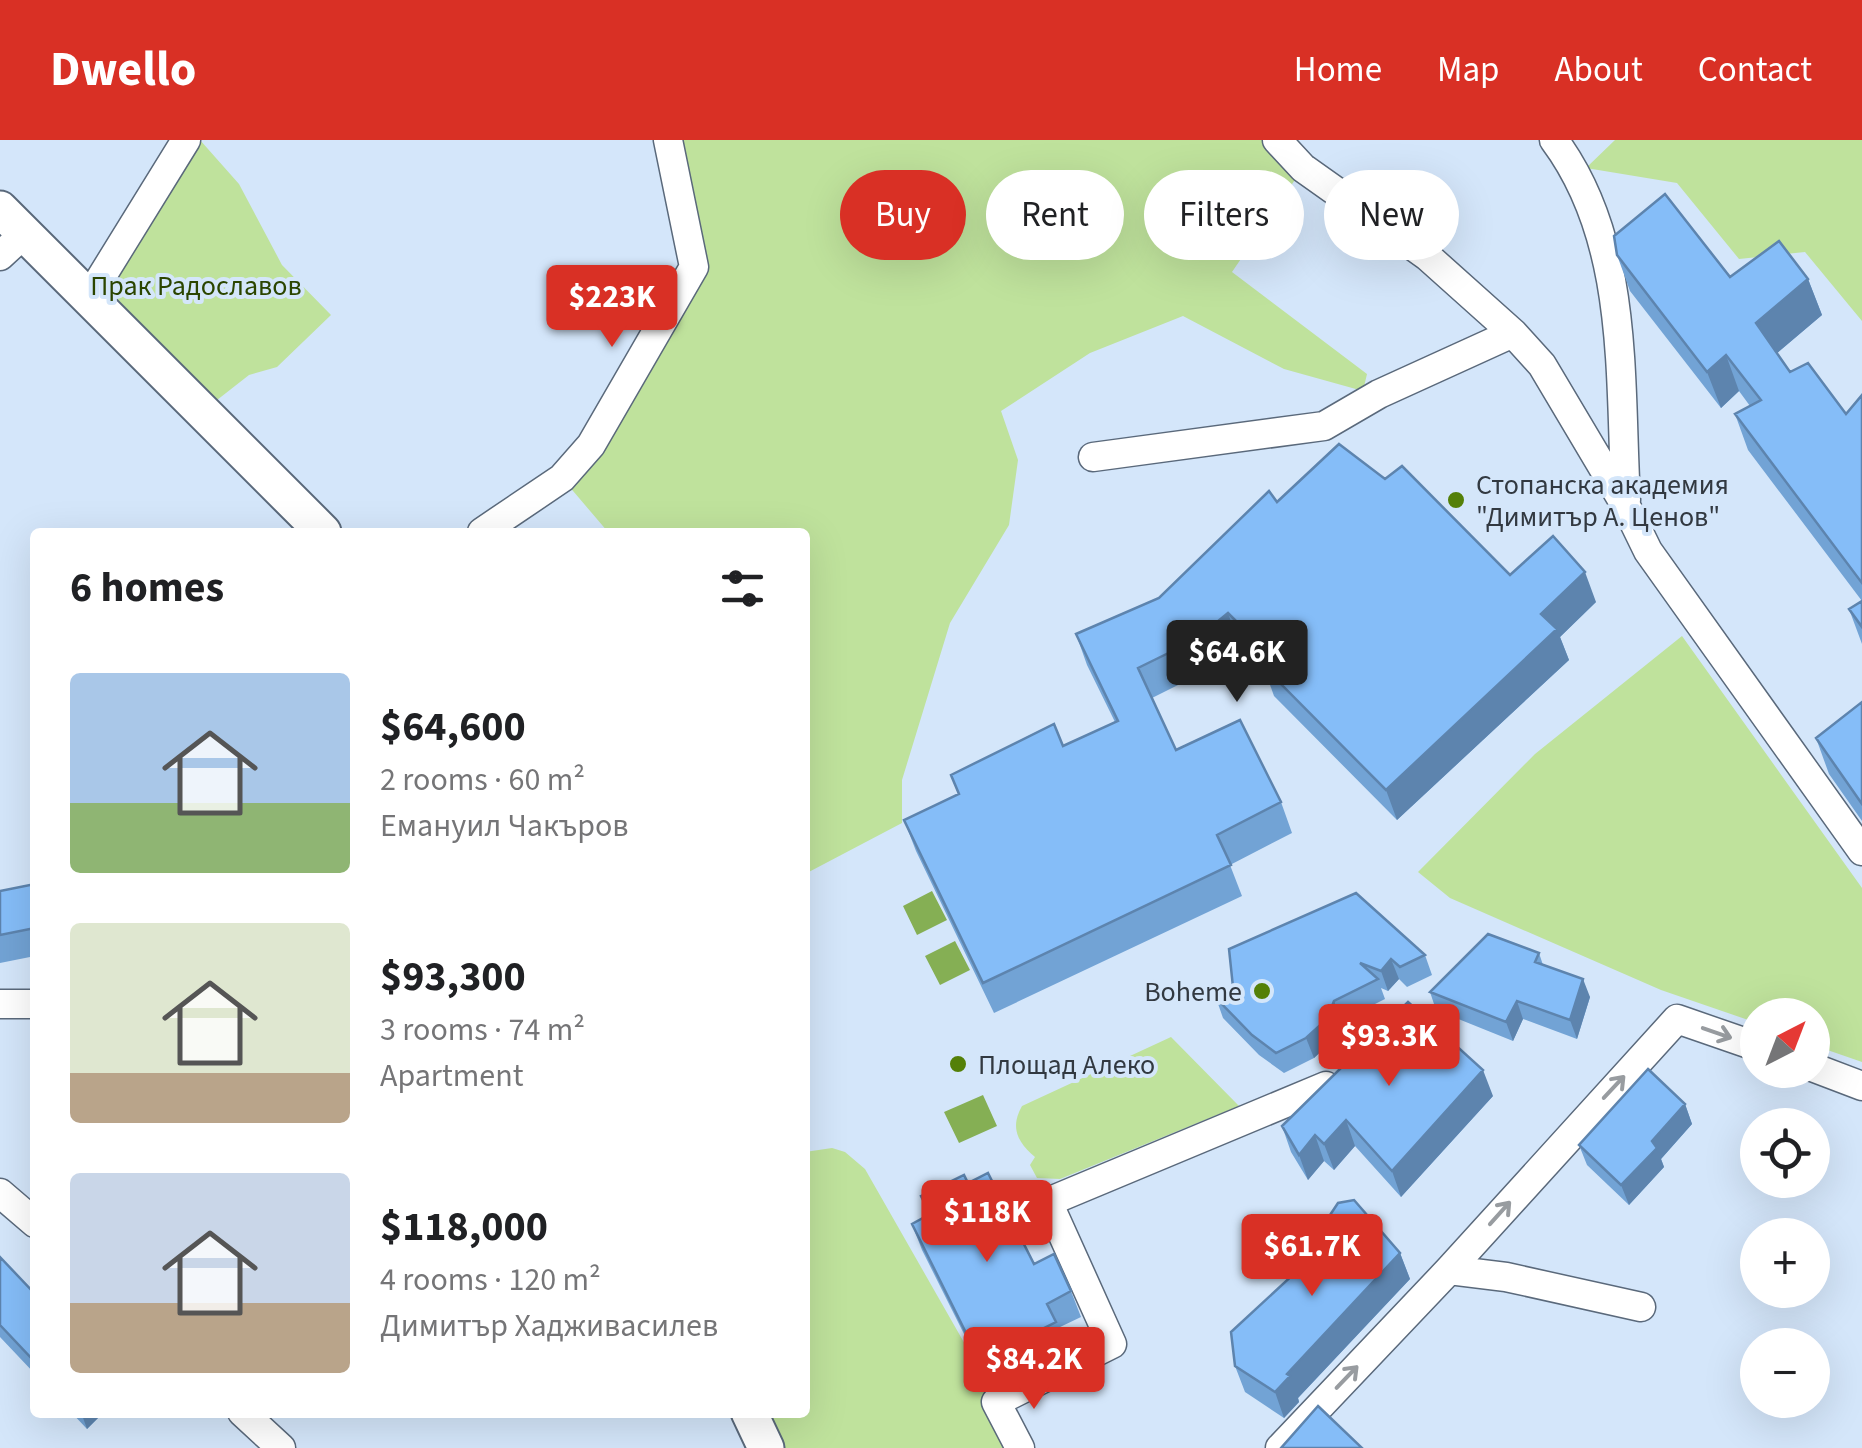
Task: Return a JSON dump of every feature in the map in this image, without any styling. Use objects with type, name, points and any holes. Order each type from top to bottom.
[{"type":"street","points":[[89,297],[186,140]]},
{"type":"street","points":[[488,528],[562,478],[591,445],[694,267],[668,140]]},
{"type":"street","points":[[1277,140],[1303,168],[1427,256],[1513,333],[1542,365],[1648,551],[1862,851]]},
{"type":"street","points":[[1554,140],[1568,158],[1600,224],[1612,281],[1626,508]]},
{"type":"street","points":[[8,233],[89,297],[319,528]]},
{"type":"street","points":[[1093,458],[1324,426],[1378,394],[1513,333]]},
{"type":"street","points":[[0,1004],[30,1004]]},
{"type":"street","points":[[1280,1448],[1449,1270],[1677,1018],[1740,1041]]},
{"type":"street","points":[[1830,1074],[1862,1086]]},
{"type":"street","points":[[1020,1448],[996,1402],[1112,1344],[1048,1202],[1326,1086]]},
{"type":"street","points":[[0,1193],[30,1219]]},
{"type":"street","points":[[1449,1270],[1506,1277],[1641,1306]]},
{"type":"street","points":[[248,1418],[280,1448]]},
{"type":"street","points":[[753,1418],[766,1448]]},
{"type":"green space","name":"Прак Радославов","points":[[200,140],[239,184],[282,265],[331,315],[277,367],[249,375],[203,411],[89,297]]},
{"type":"green space","points":[[668,140],[1277,140],[1302,170],[1144,170],[1144,260],[1240,260],[1232,272],[1367,374],[1363,391],[1284,369],[1183,316],[1090,353],[1001,411],[1018,460],[1009,525],[950,623],[902,780],[902,823],[810,871],[810,528],[605,528],[562,478],[694,267]]},
{"type":"green space","points":[[1615,140],[1862,140],[1862,321],[1805,252],[1739,259],[1677,183],[1586,168]]},
{"type":"green space","points":[[1682,636],[1862,888],[1862,1062],[1830,1051],[1830,998],[1740,998],[1740,1017],[1661,990],[1450,898],[1418,872],[1535,754]]},
{"type":"green space","points":[[1171,1037],[1239,1106],[1060,1179],[1037,1178],[1030,1165],[1035,1157],[1017,1134],[1016,1121],[1022,1106]]},
{"type":"green space","points":[[832,1148],[845,1152],[865,1169],[986,1381],[1016,1448],[772,1448],[757,1418],[810,1418],[810,1151]]},
{"type":"shaded area","points":[[932,891],[947,920],[917,935],[903,906]]},
{"type":"shaded area","points":[[955,941],[970,970],[940,985],[925,956]]},
{"type":"shaded area","points":[[983,1095],[997,1126],[959,1143],[944,1112]]},
{"type":"building","points":[[1665,194],[1730,277],[1779,241],[1808,279],[1756,323],[1790,372],[1808,363],[1846,414],[1862,395],[1862,583],[1735,414],[1761,400],[1726,355],[1707,372],[1617,255],[1614,236]]},
{"type":"building","points":[[1339,444],[1385,479],[1402,466],[1510,575],[1553,536],[1585,572],[1541,614],[1557,629],[1386,790],[1262,665],[1272,657],[1228,613],[1195,640],[1138,668],[1176,750],[1240,720],[1281,802],[1217,835],[1231,865],[983,983],[904,820],[959,794],[951,775],[1054,724],[1063,746],[1118,721],[1076,634],[1159,598],[1269,491],[1277,502]]},
{"type":"building","points":[[1862,601],[1862,627],[1849,609]]},
{"type":"building","points":[[1862,702],[1862,804],[1816,738]]},
{"type":"building","points":[[30,885],[30,929],[0,935],[0,891]]},
{"type":"building","points":[[1356,893],[1425,955],[1400,967],[1391,959],[1381,971],[1360,963],[1378,979],[1334,1001],[1327,1019],[1306,1038],[1276,1053],[1216,998],[1233,987],[1229,949]]},
{"type":"building","points":[[1488,934],[1539,953],[1535,962],[1583,979],[1570,1020],[1517,1001],[1506,1022],[1430,992]]},
{"type":"building","points":[[1408,1002],[1483,1070],[1392,1171],[1346,1120],[1324,1144],[1315,1135],[1299,1155],[1282,1126]]},
{"type":"building","points":[[1648,1069],[1685,1104],[1652,1141],[1657,1148],[1621,1185],[1579,1145]]},
{"type":"building","points":[[988,1173],[1034,1264],[1054,1254],[1071,1291],[1047,1304],[1056,1322],[978,1357],[912,1224],[930,1214],[921,1196],[964,1175],[968,1183]]},
{"type":"building","points":[[1354,1200],[1400,1253],[1287,1374],[1290,1376],[1275,1392],[1235,1366],[1231,1332],[1310,1259],[1337,1265],[1330,1215],[1338,1203]]},
{"type":"building","points":[[0,1257],[30,1289],[30,1357],[0,1325]]},
{"type":"building","points":[[1318,1406],[1362,1448],[1281,1448]]},
{"type":"place","name":"Стопанска академия \"Димитър А. Ценов\"","points":[[1456,500]]},
{"type":"place","name":"Boheme","points":[[1262,991]]},
{"type":"place","name":"Площад Алеко","points":[[958,1064]]}]
